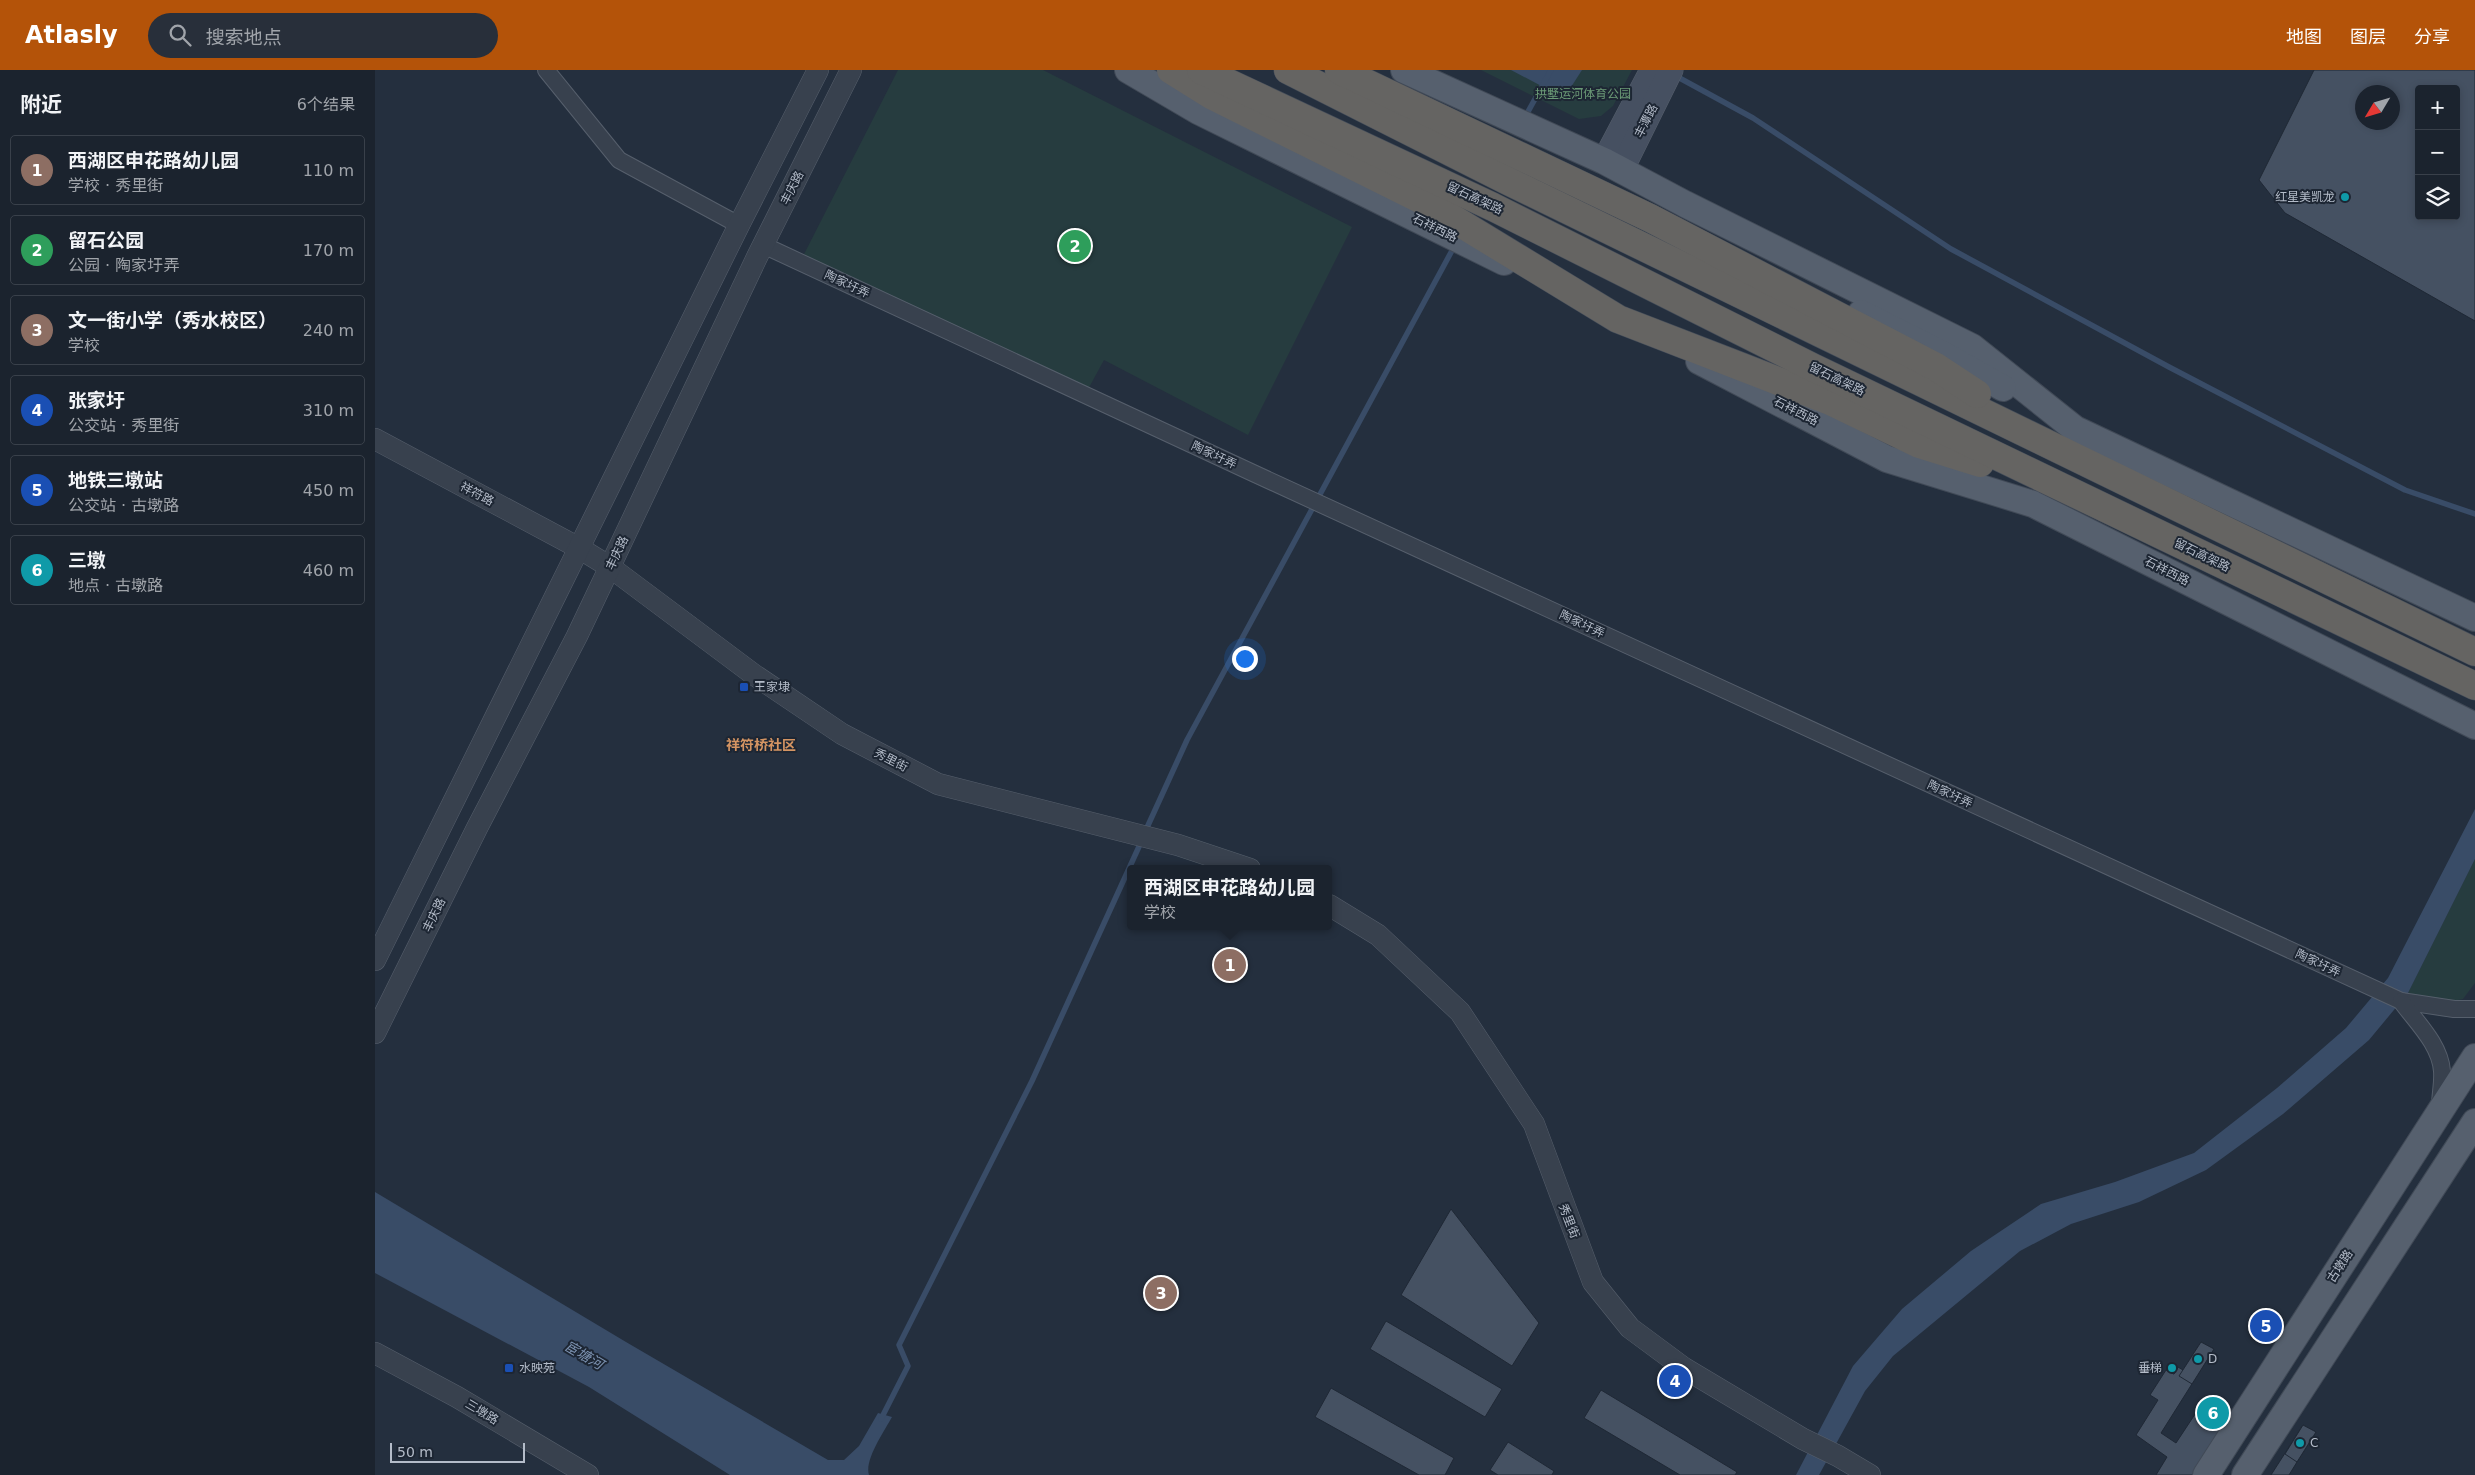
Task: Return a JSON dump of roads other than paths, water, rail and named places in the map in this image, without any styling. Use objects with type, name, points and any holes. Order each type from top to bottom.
[{"type":"highway","points":[[1171,70],[1210,81],[1429,215],[1618,319],[1830,401],[1919,444],[2065,488]]},
{"type":"highway","points":[[1288,70],[1508,181],[2475,652]]},
{"type":"highway","points":[[1339,70],[1479,122],[1523,145],[1576,183],[1788,288],[1936,367],[2074,457]]},
{"type":"highway","name":"留石高架路","points":[[1210,81],[1402,164],[1493,207],[1812,367],[2475,686]]},
{"type":"main road","name":"石祥西路","points":[[1128,70],[1198,111],[1429,215]]},
{"type":"main road","points":[[1383,70],[1479,122]]},
{"type":"main road","points":[[1404,70],[1479,122]]},
{"type":"main road","name":"丰潭路","points":[[1612,166],[1659,74]]},
{"type":"main road","points":[[1523,145],[1612,166],[1972,347],[2075,429]]},
{"type":"main road","points":[[1788,288],[1844,305],[1946,356],[2075,429],[2475,618]]},
{"type":"main road","name":"石祥西路","points":[[1618,319],[1887,459],[2033,504],[2475,726]]},
{"type":"main road","name":"古墩路","points":[[2206,1475],[2475,1056]]},
{"type":"main road","points":[[2245,1475],[2475,1122]]},
{"type":"street","points":[[546,70],[619,160],[739,225]]},
{"type":"street","points":[[375,960],[739,225],[818,70]]},
{"type":"street","name":"丰庆路","points":[[375,1033],[477,828],[577,636],[763,245],[851,70]]},
{"type":"street","name":"陶家圩弄","points":[[763,245],[1253,473],[2401,1001],[2454,1009],[2475,1009]]},
{"type":"street","name":"祥符路","points":[[375,439],[579,548]]},
{"type":"street","name":"秀里街","points":[[579,548],[610,567],[753,674],[842,734],[938,784],[1178,845],[1238,865]]},
{"type":"street","name":"秀里街","points":[[1332,908],[1378,936],[1460,1012],[1534,1124],[1593,1282],[1630,1328],[1684,1368],[1803,1439],[1838,1456],[1870,1475]]},
{"type":"street","name":"陶家圩弄","points":[[2401,1001],[2434,1045],[2440,1061],[2442,1072],[2439,1112]]},
{"type":"street","name":"三墩路","points":[[375,1353],[457,1397],[588,1475]]},
{"type":"water","points":[[1511,70],[1582,70],[1564,98]]},
{"type":"water","points":[[2475,809],[2475,859],[2408,993],[2369,1040],[2283,1114],[2206,1170],[2139,1202],[2071,1224],[2020,1251],[1893,1356],[1865,1391],[1819,1475],[1796,1475],[1853,1366],[1902,1309],[1971,1251],[2041,1204],[2115,1182],[2194,1153],[2277,1088],[2346,1028],[2388,978]]},
{"type":"water","name":"宦塘河","points":[[375,1192],[828,1460],[844,1460],[859,1446],[878,1413],[892,1417],[872,1453],[869,1461],[869,1475],[730,1475],[589,1387],[375,1273]]},
{"type":"waterway","points":[[1524,119],[1551,70]]},
{"type":"waterway","points":[[1674,75],[1753,118],[1951,249],[2169,367],[2405,490],[2475,514]]},
{"type":"waterway","points":[[1145,832],[1187,740],[1455,245]]},
{"type":"waterway","points":[[1131,865],[1142,840]]},
{"type":"waterway","points":[[881,1419],[908,1366],[899,1345],[1032,1081],[1127,873]]},
{"type":"place","name":"红星美凯龙","points":[[2345,197]]},
{"type":"place","name":"留石公园","points":[[1075,246]]},
{"type":"place","name":"王家埭","points":[[744,687]]},
{"type":"place","name":"西湖区申花路幼儿园","points":[[1230,965]]},
{"type":"place","name":"文一街小学（秀水校区）","points":[[1161,1293]]},
{"type":"place","name":"地铁三墩站","points":[[2266,1326]]},
{"type":"place","name":"D","points":[[2198,1359]]},
{"type":"place","name":"水映苑","points":[[509,1368]]},
{"type":"place","name":"垂梯","points":[[2172,1368]]},
{"type":"place","name":"张家圩","points":[[1675,1381]]},
{"type":"place","name":"三墩","points":[[2213,1413]]},
{"type":"place","name":"C","points":[[2300,1443]]},
{"type":"district","name":"祥符桥社区","points":[[761,745]]},
{"type":"park label","name":"拱墅运河体育公园","points":[[1583,94]]}]
